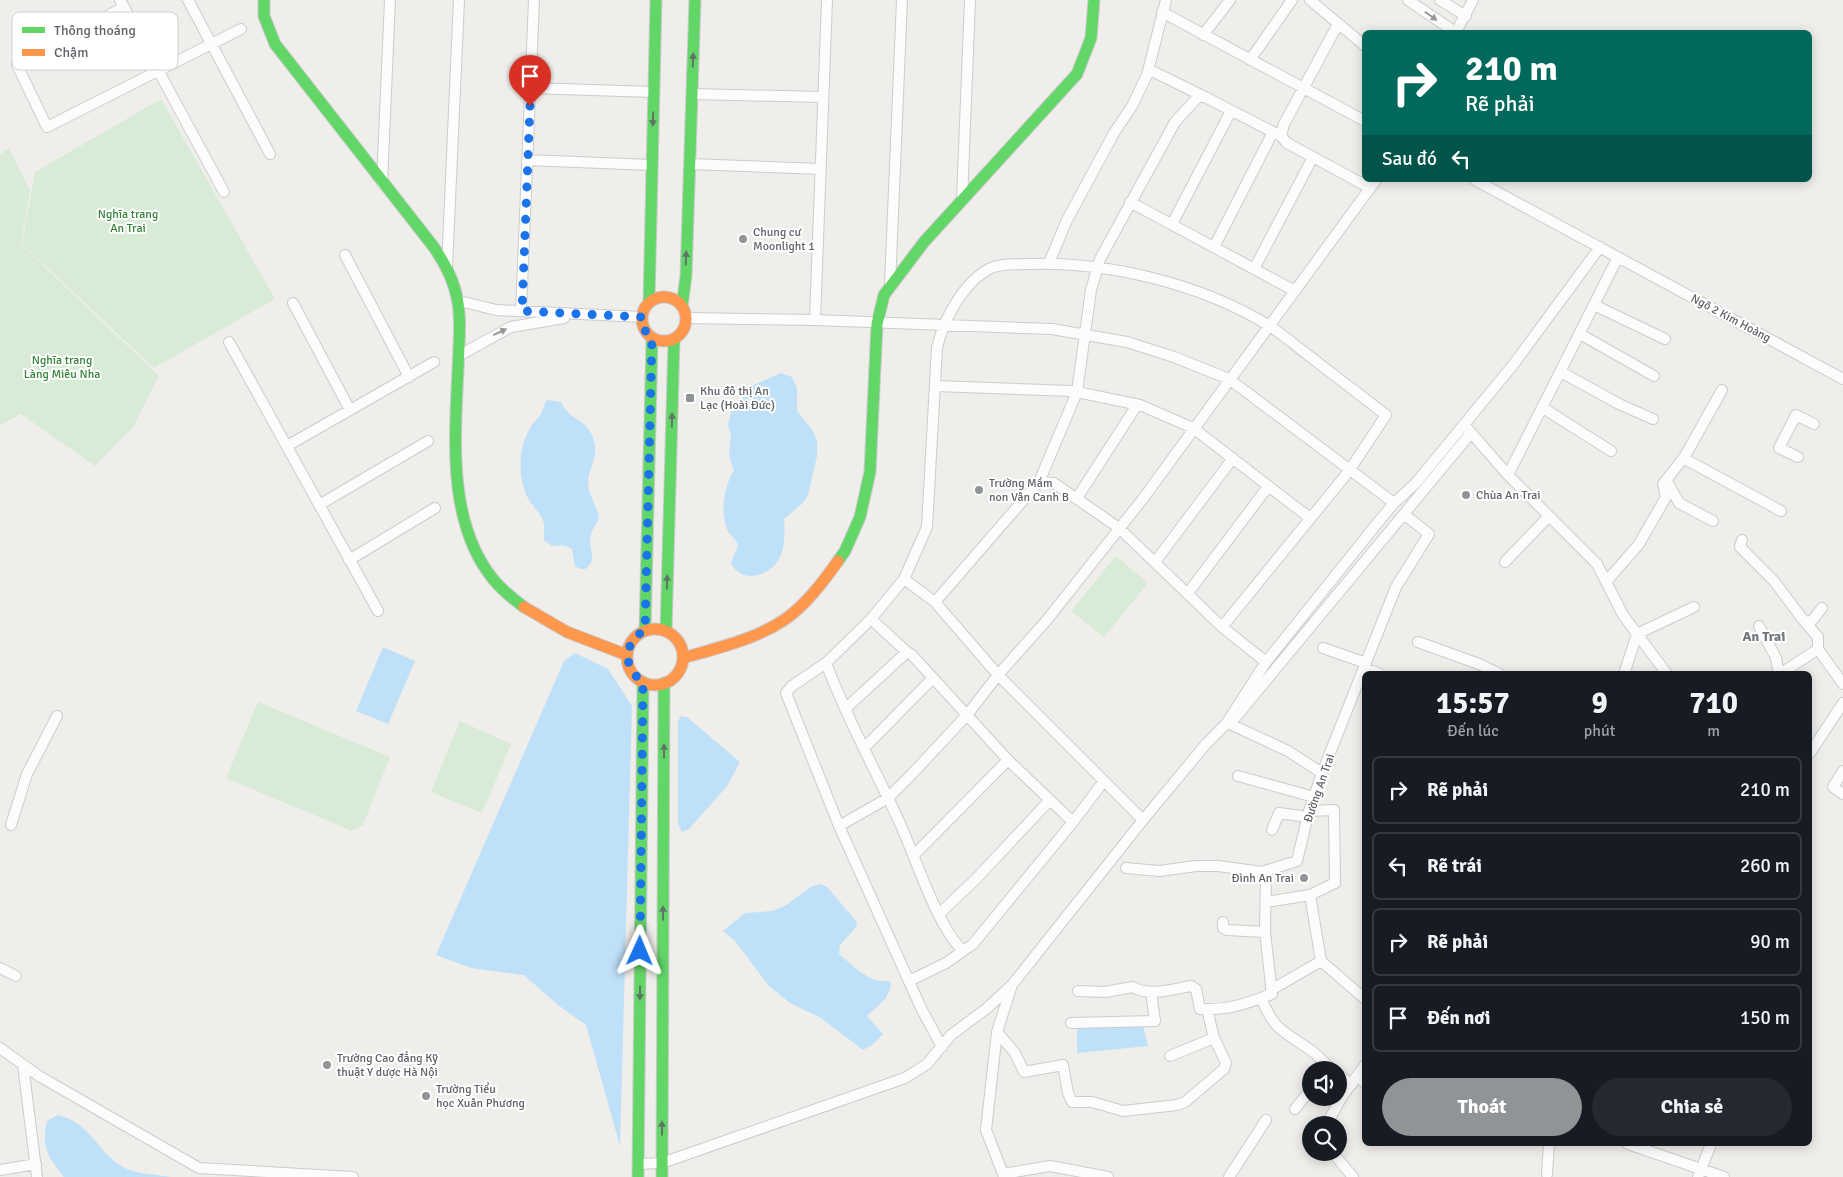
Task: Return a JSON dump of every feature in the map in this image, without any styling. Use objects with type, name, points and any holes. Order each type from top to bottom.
[{"type":"street","points":[[188,0],[270,154]]},
{"type":"street","points":[[264,0],[264,16],[275,44],[447,267],[457,288],[460,301],[455,449],[456,472],[472,539],[483,564],[498,582],[541,619],[584,642],[627,655]]},
{"type":"street","points":[[382,183],[390,0]]},
{"type":"street","points":[[447,267],[459,0]]},
{"type":"street","points":[[522,311],[534,0]]},
{"type":"street","points":[[650,302],[648,271],[656,0]]},
{"type":"street","points":[[682,306],[670,298],[656,298],[645,308],[642,317],[643,328],[652,339],[666,342],[674,340],[684,328],[686,318],[682,306],[686,276],[695,0]]},
{"type":"street","points":[[815,320],[827,0]]},
{"type":"street","points":[[890,285],[902,0]]},
{"type":"street","points":[[962,200],[970,0]]},
{"type":"street","points":[[683,658],[736,643],[784,620],[822,584],[846,551],[860,517],[870,472],[877,324],[881,302],[903,266],[1078,74],[1088,56],[1092,41],[1094,0]]},
{"type":"street","points":[[1049,264],[1067,220],[1114,133],[1132,106],[1150,70],[1166,0]]},
{"type":"street","points":[[1203,35],[1230,0]]},
{"type":"street","points":[[1250,60],[1292,0]]},
{"type":"street","points":[[1310,0],[1362,44]]},
{"type":"street","points":[[1408,0],[1452,30]]},
{"type":"street","points":[[1440,0],[1466,16]]},
{"type":"street","points":[[1456,30],[1466,16],[1473,0]]},
{"type":"street","points":[[108,12],[122,4]]},
{"type":"street","points":[[1162,12],[1362,119]]},
{"type":"street","points":[[1214,247],[1338,24]]},
{"type":"street","points":[[178,61],[241,29]]},
{"type":"street","points":[[19,70],[47,127],[158,71],[224,192]]},
{"type":"street","points":[[1150,70],[1277,134],[1286,143],[1312,157],[1362,179]]},
{"type":"street","points":[[530,88],[654,92]]},
{"type":"street","points":[[692,94],[823,98]]},
{"type":"street","points":[[935,602],[1039,482],[1077,392],[1090,297],[1097,268],[1108,242],[1175,122],[1198,97],[1205,97]]},
{"type":"street","points":[[1172,224],[1231,111]]},
{"type":"street","points":[[1254,269],[1312,157]]},
{"type":"street","points":[[527,160],[651,165]]},
{"type":"street","points":[[690,164],[820,169]]},
{"type":"street","name":"Ngõ 2 Kim Hoàng","points":[[1479,182],[1843,379]]},
{"type":"street","points":[[839,826],[888,798],[966,714],[1046,621],[1119,528],[1373,184]]},
{"type":"street","points":[[1130,202],[1295,291]]},
{"type":"street","points":[[1322,773],[1288,751],[1230,724],[1405,515],[1600,247]]},
{"type":"street","points":[[345,255],[409,377]]},
{"type":"street","points":[[1508,475],[1618,258]]},
{"type":"street","points":[[942,1047],[909,981],[839,826],[786,693],[792,686],[826,663],[871,619],[904,579],[928,522],[937,348],[943,326],[960,297],[989,269],[1007,264],[1049,264],[1097,268],[1136,275],[1190,289],[1240,310],[1269,326],[1386,415],[1349,471],[1222,627]]},
{"type":"street","points":[[460,301],[486,309],[577,316],[642,317]]},
{"type":"street","points":[[292,303],[350,410]]},
{"type":"street","points":[[1594,305],[1665,339]]},
{"type":"street","points":[[458,356],[511,327],[577,316]]},
{"type":"street","points":[[686,318],[815,320],[877,324],[1052,329],[1086,333],[1127,342],[1174,357],[1229,379],[1394,503]]},
{"type":"street","points":[[1580,334],[1654,376]]},
{"type":"street","points":[[645,630],[652,339]]},
{"type":"street","points":[[666,631],[674,340]]},
{"type":"street","points":[[229,342],[378,611]]},
{"type":"street","points":[[287,446],[434,362]]},
{"type":"street","points":[[1561,372],[1619,404],[1653,419]]},
{"type":"street","points":[[936,386],[1077,392],[1137,404],[1193,428],[1233,458],[1267,488],[1310,518]]},
{"type":"street","points":[[1606,582],[1640,544],[1666,498],[1664,482],[1683,458],[1722,390]]},
{"type":"street","points":[[1077,498],[1137,404]]},
{"type":"street","points":[[1542,408],[1611,451]]},
{"type":"street","points":[[1798,457],[1779,448],[1796,415],[1814,424]]},
{"type":"street","points":[[1467,429],[1508,475],[1597,564],[1623,615],[1665,671]]},
{"type":"street","points":[[638,1164],[662,1163],[905,1078],[927,1064],[951,1035],[986,1009],[1012,985],[1143,820],[1206,744],[1235,713],[1266,662],[1394,503],[1415,484],[1467,429]]},
{"type":"street","points":[[320,505],[428,441]]},
{"type":"street","points":[[1155,562],[1233,458]]},
{"type":"street","points":[[1683,458],[1782,511]]},
{"type":"street","points":[[1039,482],[1054,483],[1119,528],[1222,627],[1266,662]]},
{"type":"street","points":[[1664,482],[1670,484],[1679,503],[1712,521]]},
{"type":"street","points":[[1188,594],[1267,488]]},
{"type":"street","points":[[350,560],[435,508]]},
{"type":"street","name":"Đường An Trai","points":[[1363,671],[1396,587],[1429,534],[1405,515]]},
{"type":"street","points":[[1506,562],[1549,516]]},
{"type":"street","points":[[1742,540],[1740,547],[1774,581],[1818,637],[1818,650],[1843,684]]},
{"type":"street","points":[[904,579],[935,602],[998,675],[1143,820]]},
{"type":"street","points":[[1625,671],[1637,634],[1694,607]]},
{"type":"street","points":[[1804,621],[1810,622],[1822,608]]},
{"type":"street","points":[[871,619],[933,678],[1008,760],[1073,822]]},
{"type":"street","points":[[1759,626],[1776,658],[1779,671]]},
{"type":"street","points":[[654,628],[666,631],[678,640],[683,658],[676,675],[664,683],[652,685],[643,682],[630,669],[627,655],[631,642],[645,630],[654,628]]},
{"type":"street","points":[[1418,642],[1494,671]]},
{"type":"street","points":[[1323,648],[1374,671]]},
{"type":"street","points":[[1785,671],[1818,650]]},
{"type":"street","points":[[845,710],[907,652]]},
{"type":"street","points":[[826,663],[845,710],[888,798],[939,914],[954,942],[963,951]]},
{"type":"street","name":"Đường An Trai","points":[[1266,872],[1297,861],[1308,814],[1322,773],[1362,673]]},
{"type":"street","points":[[864,748],[933,678]]},
{"type":"street","points":[[638,1177],[643,682]]},
{"type":"street","points":[[662,1177],[664,683]]},
{"type":"street","points":[[1812,750],[1843,703]]},
{"type":"street","points":[[11,825],[27,774],[57,716]]},
{"type":"street","points":[[914,855],[1008,760]]},
{"type":"street","points":[[1843,771],[1833,787],[1843,794]]},
{"type":"street","points":[[1238,776],[1314,797]]},
{"type":"street","points":[[909,981],[946,963],[973,944],[1073,822],[1104,780]]},
{"type":"street","points":[[939,914],[975,880],[1049,801]]},
{"type":"street","points":[[1266,902],[1310,895],[1335,883],[1334,810],[1308,814],[1279,813],[1272,830]]},
{"type":"street","points":[[1078,990],[1105,992],[1133,987],[1139,992],[1151,992],[1191,986],[1196,989],[1200,1009],[1234,1008],[1272,994],[1265,932],[1266,872],[1218,866],[1196,866],[1159,871],[1126,868]]},
{"type":"street","points":[[1310,895],[1321,961],[1362,996]]},
{"type":"street","points":[[1223,922],[1224,928],[1227,930],[1265,932]]},
{"type":"street","points":[[1271,990],[1321,961]]},
{"type":"street","points":[[0,968],[16,976]]},
{"type":"street","points":[[1012,985],[997,1032],[986,1130],[1003,1174],[1050,1166],[1108,1177]]},
{"type":"street","points":[[1071,1022],[1155,1021],[1151,992]]},
{"type":"street","points":[[1261,998],[1272,1022],[1280,1030],[1308,1048],[1322,1061]]},
{"type":"street","points":[[997,1032],[1015,1053],[1024,1072],[1063,1065],[1068,1093],[1072,1102],[1092,1102],[1132,1111],[1185,1102],[1224,1069],[1226,1063],[1214,1038],[1206,1009]]},
{"type":"street","points":[[1170,1056],[1214,1038]]},
{"type":"street","points":[[0,1048],[23,1064],[199,1168],[353,1177]]},
{"type":"street","points":[[23,1064],[37,1177]]},
{"type":"street","points":[[1347,1089],[1358,1081]]},
{"type":"street","points":[[1295,1109],[1302,1100]]},
{"type":"street","points":[[1229,1177],[1266,1120]]},
{"type":"street","points":[[1547,1174],[1549,1146]]},
{"type":"street","points":[[1633,1146],[1700,1173],[1724,1177]]},
{"type":"street","points":[[1700,1173],[1710,1146]]},
{"type":"street","points":[[1339,1161],[1352,1177]]},
{"type":"street","points":[[0,1170],[36,1164]]},
{"type":"green space","name":"Nghĩa trang An Trai","points":[[161,99],[275,299],[154,368],[22,244],[35,172]]},
{"type":"green space","name":"Nghĩa trang Làng Miêu Nha","points":[[9,148],[30,190],[21,244],[159,376],[133,427],[95,466],[21,414],[0,425],[0,155]]},
{"type":"green space","points":[[1116,556],[1148,583],[1104,637],[1071,611]]},
{"type":"green space","points":[[258,702],[390,757],[363,825],[352,831],[226,778]]},
{"type":"green space","points":[[460,721],[511,744],[482,813],[431,792]]},
{"type":"water","points":[[781,373],[792,377],[797,388],[797,411],[813,431],[817,441],[817,456],[808,495],[803,503],[784,519],[781,555],[771,568],[765,572],[750,576],[736,570],[731,563],[738,546],[727,529],[724,514],[724,499],[734,470],[729,456],[731,435],[728,426],[731,412],[752,386]]},
{"type":"water","points":[[547,400],[561,402],[568,413],[589,429],[594,443],[595,455],[588,484],[599,517],[590,540],[591,562],[585,569],[575,566],[572,549],[565,546],[552,546],[544,540],[543,520],[528,498],[523,484],[520,464],[523,443]]},
{"type":"water","points":[[383,647],[415,661],[388,724],[356,711]]},
{"type":"water","points":[[575,653],[608,669],[632,706],[620,1146],[586,1025],[558,1005],[524,975],[471,968],[436,955],[564,661]]},
{"type":"water","points":[[681,716],[687,717],[740,762],[727,786],[689,829],[682,832],[678,824],[678,721]]},
{"type":"water","points":[[820,884],[827,887],[856,921],[857,926],[840,945],[839,954],[868,977],[889,981],[891,986],[886,998],[867,1016],[883,1034],[872,1045],[863,1050],[821,1018],[790,1003],[769,986],[735,941],[723,931],[745,913],[773,911],[786,905],[812,886]]},
{"type":"water","points":[[1142,1021],[1148,1046],[1077,1053],[1077,1022]]},
{"type":"water","points":[[58,1115],[69,1119],[86,1130],[112,1160],[121,1166],[139,1173],[171,1177],[64,1177],[47,1152],[45,1139],[47,1121]]},
{"type":"traffic: fast","points":[[264,0],[264,16],[275,44],[433,246],[451,277],[456,291],[459,319],[456,451],[461,506],[468,532],[478,556],[496,583],[524,607]]},
{"type":"traffic: fast","points":[[649,302],[656,0]]},
{"type":"traffic: fast","points":[[682,306],[686,276],[695,0]]},
{"type":"traffic: fast","points":[[838,561],[845,551],[860,517],[870,472],[877,324],[884,295],[924,242],[1077,74],[1091,38],[1094,0]]},
{"type":"traffic: fast","points":[[645,630],[652,339]]},
{"type":"traffic: fast","points":[[666,631],[674,340]]},
{"type":"traffic: fast","points":[[638,1177],[643,682]]},
{"type":"traffic: fast","points":[[662,1177],[664,683]]},
{"type":"traffic: slow","points":[[668,297],[680,303],[685,310],[686,319],[685,328],[680,335],[673,340],[660,341],[648,335],[643,328],[642,315],[648,303],[655,298],[668,297]]},
{"type":"traffic: slow","points":[[683,658],[748,638],[784,620],[806,601],[838,561]]},
{"type":"traffic: slow","points":[[524,607],[567,632],[627,655]]},
{"type":"traffic: slow","points":[[655,629],[666,631],[675,637],[681,646],[683,657],[681,668],[675,677],[666,683],[655,685],[644,683],[635,677],[629,668],[627,657],[629,646],[635,637],[644,631],[655,629]]},
{"type":"place","name":"Chung cư Moonlight 1","points":[[743,239]]},
{"type":"place","name":"Khu đô thị An Lạc (Hoài Đức)","points":[[690,398]]},
{"type":"place","name":"Trường Mầm non Vân Canh B","points":[[979,490]]},
{"type":"place","name":"Chùa An Trai","points":[[1466,495]]},
{"type":"place","name":"Đình An Trai","points":[[1304,878]]},
{"type":"place","name":"Trường Cao đẳng Kỹ thuật Y dược Hà Nội","points":[[327,1065]]},
{"type":"place","name":"Trường Tiểu học Xuân Phương","points":[[426,1096]]},
{"type":"district","name":"An Trai","points":[[1764,636]]},
{"type":"route","points":[[530,106],[522,311],[565,313],[577,316],[642,317],[643,328],[652,339],[645,630],[631,642],[627,660],[635,677],[643,682],[640,951]]}]
